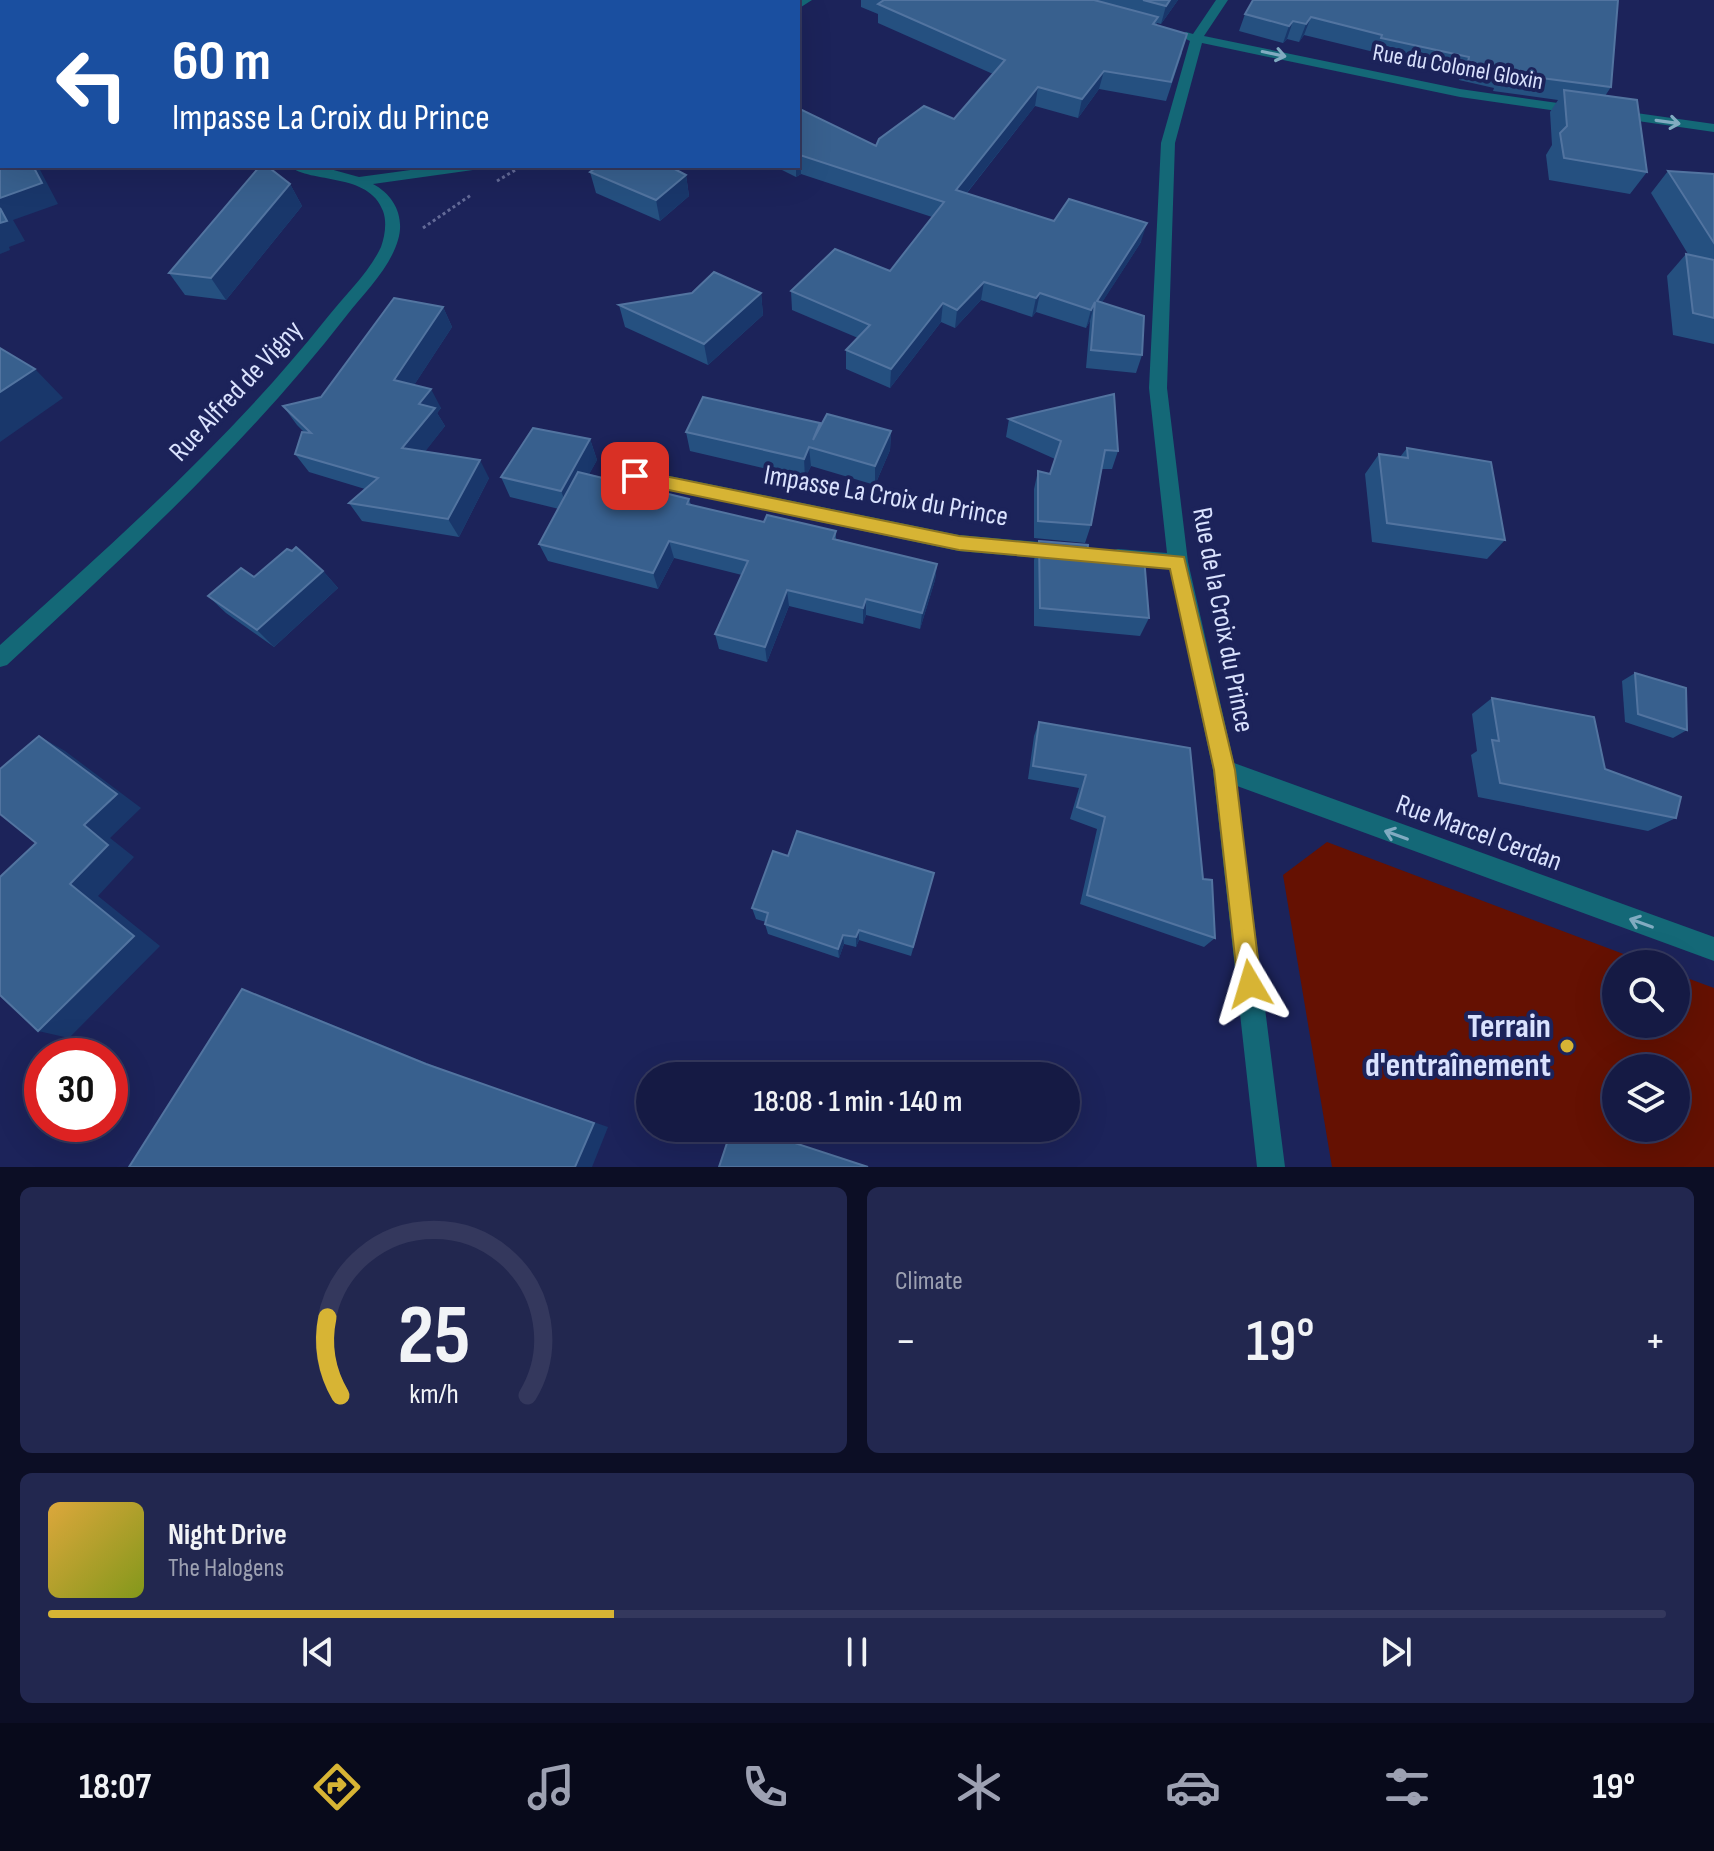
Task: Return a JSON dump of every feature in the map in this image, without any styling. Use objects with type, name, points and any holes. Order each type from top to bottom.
[{"type":"street","name":"Rue de la Croix du Prince","points":[[1222,0],[1197,37],[1168,143],[1158,388],[1178,562],[1224,770],[1271,1167]]},
{"type":"street","name":"Rue du Colonel Gloxin","points":[[1176,34],[1460,93],[1714,128]]},
{"type":"street","name":"Rue Alfred de Vigny","points":[[0,658],[239,430],[316,346],[385,252],[394,227],[385,199],[359,181],[304,168]]},
{"type":"street","points":[[359,181],[458,168]]},
{"type":"street","name":"Impasse La Croix du Prince","points":[[635,476],[959,543],[1178,562]]},
{"type":"street","name":"Rue Marcel Cerdan","points":[[1224,770],[1714,949]]},
{"type":"path","points":[[487,186],[518,168]]},
{"type":"path","points":[[385,252],[473,194]]},
{"type":"shaded area","points":[[1327,842],[1613,950],[1602,950],[1602,1038],[1690,1038],[1690,979],[1714,988],[1714,1167],[1332,1167],[1283,875]]},
{"type":"building","points":[[884,0],[1094,0],[1158,17],[1153,24],[1187,34],[1171,82],[1104,71],[1082,99],[1038,87],[956,190],[1054,221],[1069,199],[1147,223],[1097,301],[1144,316],[1142,355],[1091,350],[1095,302],[1091,310],[1040,293],[1036,298],[984,282],[957,310],[943,303],[891,369],[846,350],[870,325],[791,291],[835,249],[890,271],[944,202],[800,155],[800,109],[876,146],[879,139],[924,106],[954,119],[1005,60],[878,4]]},
{"type":"building","points":[[1143,0],[1170,0],[1166,6]]},
{"type":"building","points":[[1253,0],[1618,0],[1611,87],[1503,73],[1504,70],[1468,62],[1469,57],[1381,38],[1382,35],[1311,17],[1306,24],[1293,21],[1289,26],[1245,14]]},
{"type":"building","points":[[1564,90],[1637,100],[1647,172],[1564,158],[1560,133],[1567,126]]},
{"type":"building","points":[[0,168],[34,168],[42,183],[0,198]]},
{"type":"building","points":[[258,168],[270,168],[290,184],[211,278],[169,273]]},
{"type":"building","points":[[595,168],[673,168],[686,175],[656,200],[590,172]]},
{"type":"building","points":[[1668,171],[1714,174],[1714,243]]},
{"type":"building","points":[[0,208],[7,221],[0,223]]},
{"type":"building","points":[[1686,254],[1714,260],[1714,318],[1693,313]]},
{"type":"building","points":[[714,272],[761,293],[704,344],[619,305],[692,293]]},
{"type":"building","points":[[394,298],[443,307],[394,380],[431,389],[419,404],[435,408],[402,448],[480,460],[448,519],[349,503],[378,478],[295,454],[302,432],[311,433],[283,406],[321,397]]},
{"type":"building","points":[[0,348],[35,369],[0,392]]},
{"type":"building","points":[[1114,394],[1118,451],[1105,450],[1091,525],[1038,521],[1038,471],[1050,474],[1061,441],[1009,419]]},
{"type":"building","points":[[703,397],[820,423],[813,440],[827,414],[891,431],[875,466],[809,447],[804,459],[686,432]]},
{"type":"building","points":[[533,428],[590,439],[561,491],[501,477]]},
{"type":"building","points":[[1407,448],[1491,462],[1505,540],[1387,523],[1379,454],[1408,458]]},
{"type":"building","points":[[578,472],[689,499],[687,504],[764,522],[767,515],[836,531],[833,539],[937,564],[922,613],[866,599],[863,608],[787,590],[765,647],[715,634],[748,561],[669,541],[653,573],[539,544]]},
{"type":"building","points":[[1039,541],[1088,545],[1087,553],[1144,557],[1149,618],[1040,608]]},
{"type":"building","points":[[296,547],[323,571],[257,630],[208,596],[241,568],[254,577],[287,549],[292,551]]},
{"type":"building","points":[[1635,673],[1686,688],[1687,730],[1638,714]]},
{"type":"building","points":[[1492,698],[1594,717],[1605,769],[1681,797],[1676,818],[1500,783],[1492,740],[1499,741]]},
{"type":"building","points":[[1039,722],[1190,748],[1203,879],[1212,880],[1215,938],[1087,895],[1105,817],[1077,807],[1086,775],[1033,766]]},
{"type":"building","points":[[39,736],[117,794],[84,825],[108,845],[70,884],[134,936],[38,1031],[0,995],[0,877],[36,843],[0,814],[0,769]]},
{"type":"building","points":[[797,831],[934,873],[913,947],[859,930],[856,937],[843,935],[838,949],[765,924],[768,913],[752,908],[773,851],[788,856]]},
{"type":"building","points":[[242,989],[426,1064],[594,1123],[575,1167],[129,1167]]},
{"type":"building","points":[[727,1142],[792,1142],[868,1167],[719,1167]]},
{"type":"place","name":"Terrain d'entraînement","points":[[1567,1046]]},
{"type":"route","points":[[635,476],[959,543],[1178,562],[1224,770],[1250,984]]}]
